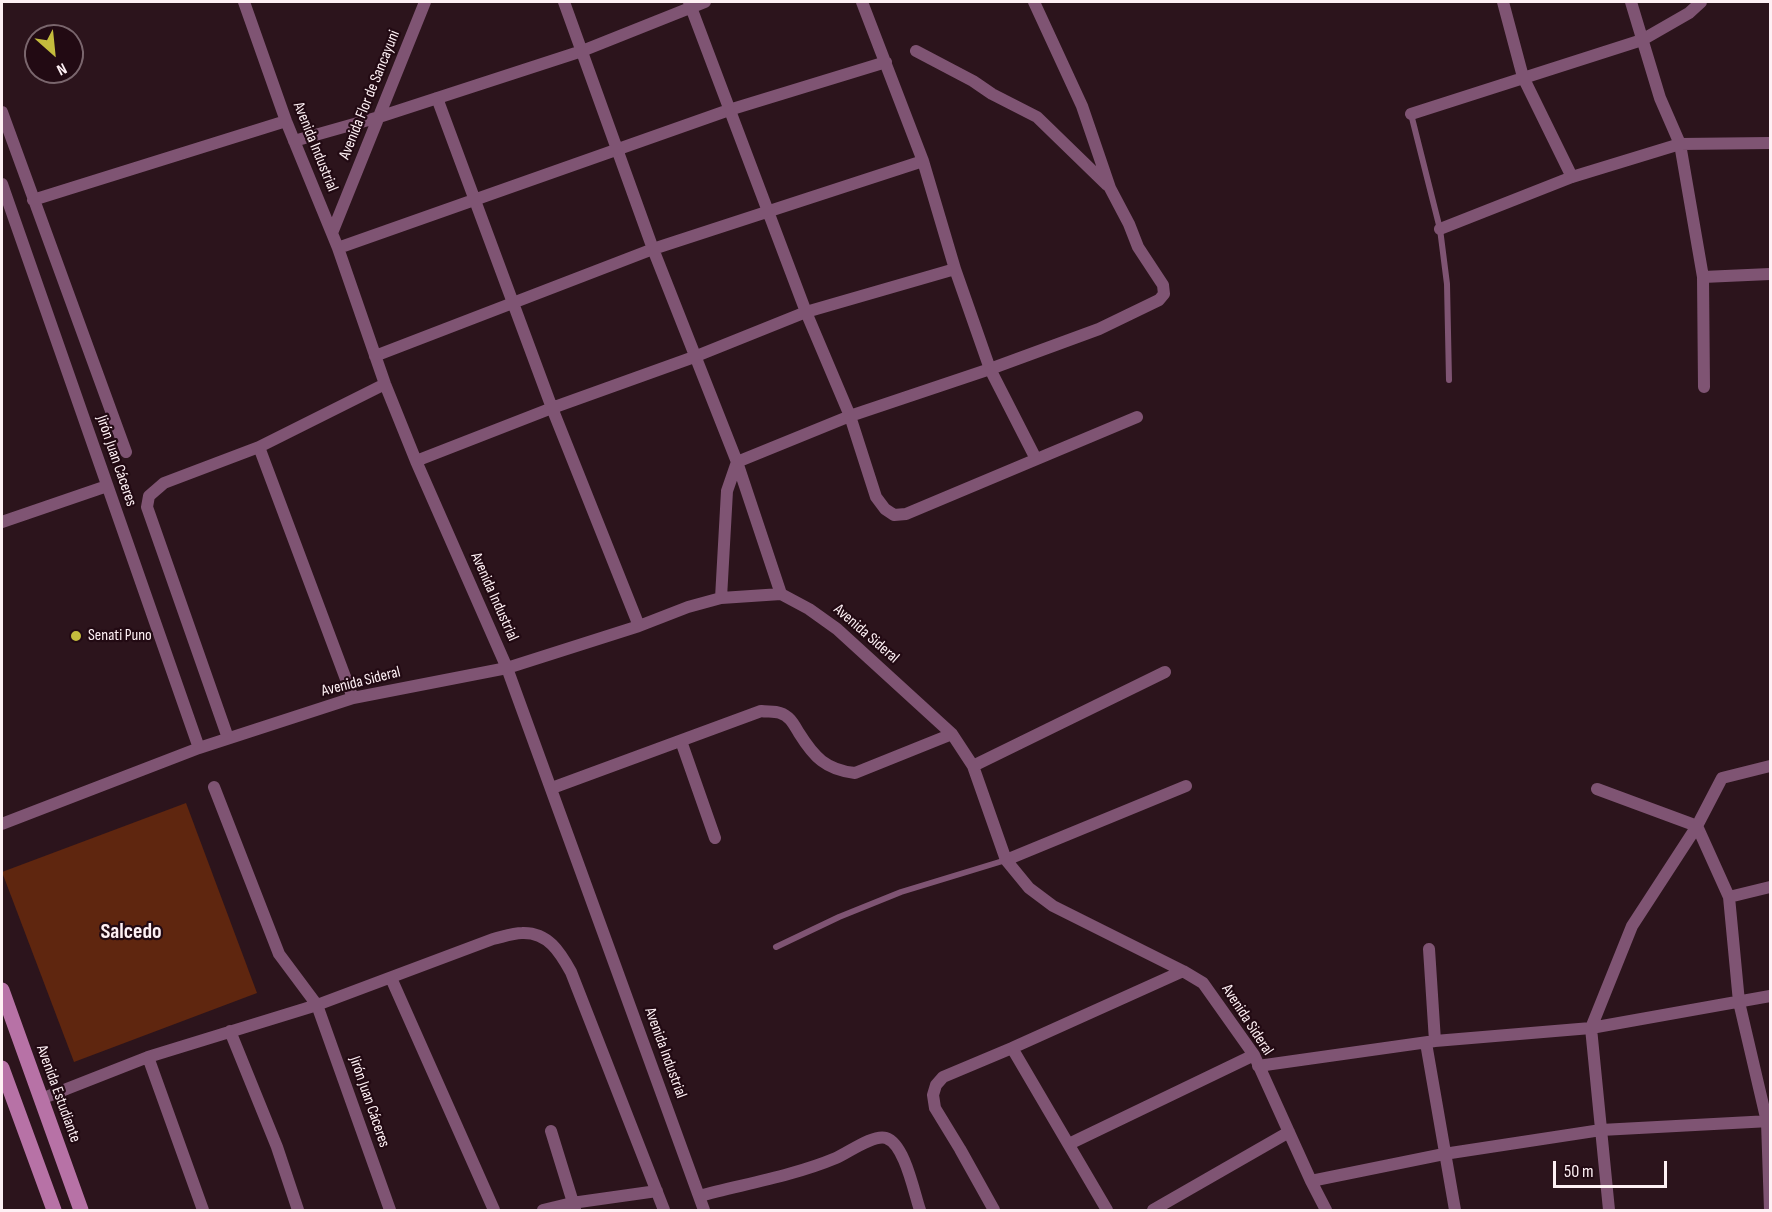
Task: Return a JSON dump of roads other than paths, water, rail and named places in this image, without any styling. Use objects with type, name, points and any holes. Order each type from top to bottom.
[{"type":"street","name":"Avenida Industrial","points":[[244,2],[286,121],[338,248],[385,384],[416,461],[507,668],[704,1210]]},
{"type":"street","name":"Avenida Flor de Sancayuni","points":[[332,233],[425,2]]},
{"type":"street","points":[[564,2],[616,151],[694,357],[737,462],[781,594]]},
{"type":"street","points":[[294,141],[379,117],[582,51],[642,28],[690,4],[705,2]]},
{"type":"street","points":[[862,2],[923,161],[955,269],[990,369],[1036,459]]},
{"type":"street","points":[[721,598],[727,491],[737,462],[850,416],[990,369],[1099,329],[1159,300],[1164,294],[1162,285],[1138,247],[1110,188],[1082,106],[1034,2]]},
{"type":"street","points":[[1503,2],[1523,77],[1572,177]]},
{"type":"street","points":[[1632,2],[1660,98],[1680,144],[1703,277],[1704,387]]},
{"type":"street","points":[[1411,114],[1642,40],[1689,13],[1701,2]]},
{"type":"street","points":[[690,4],[806,312],[850,416],[876,498],[885,509],[894,515],[906,514],[1137,417]]},
{"type":"street","points":[[916,51],[1037,117],[1110,188]]},
{"type":"street","points":[[338,248],[729,110],[886,62]]},
{"type":"street","points":[[437,98],[552,408],[639,626]]},
{"type":"street","name":"Jirón Juan Cáceres","points":[[2,112],[126,452]]},
{"type":"street","points":[[33,200],[286,121]]},
{"type":"street","points":[[1440,230],[1572,177],[1680,144],[1770,143]]},
{"type":"street","points":[[375,356],[653,249],[923,161]]},
{"type":"street","name":"Jirón Juan Cáceres","points":[[2,184],[199,748]]},
{"type":"street","points":[[416,461],[552,408],[694,357],[806,312],[955,269]]},
{"type":"street","points":[[1703,277],[1770,274]]},
{"type":"street","points":[[228,738],[147,507],[149,496],[164,483],[259,447],[385,384]]},
{"type":"street","points":[[259,447],[353,698]]},
{"type":"street","points":[[2,522],[107,486]]},
{"type":"street","name":"Avenida Sideral","points":[[2,824],[199,748],[353,698],[507,668],[721,598],[781,594],[837,628],[952,734],[973,766],[1006,860],[1029,888],[1053,906],[1203,982],[1256,1060],[1326,1210]]},
{"type":"street","points":[[973,766],[1165,672]]},
{"type":"street","points":[[552,788],[761,711],[779,712],[792,721],[820,761],[839,771],[855,773],[952,734]]},
{"type":"street","points":[[681,741],[715,838]]},
{"type":"street","points":[[1609,1210],[1592,1028],[1632,926],[1697,826],[1722,778],[1770,766]]},
{"type":"street","points":[[1006,860],[1186,786]]},
{"type":"street","name":"Jirón Juan Cáceres","points":[[214,788],[279,954],[317,1005],[390,1210]]},
{"type":"street","points":[[1597,789],[1697,826],[1729,897],[1739,1002],[1769,1122],[1770,1210]]},
{"type":"street","points":[[1729,897],[1770,887]]},
{"type":"street","points":[[41,1099],[148,1057],[317,1005],[493,939],[522,933],[545,938],[559,951],[571,972],[664,1210]]},
{"type":"street","points":[[1429,950],[1430,1042],[1444,1154],[1455,1210]]},
{"type":"street","points":[[994,1210],[935,1108],[933,1095],[936,1085],[944,1077],[1183,971]]},
{"type":"street","points":[[392,978],[494,1210]]},
{"type":"street","name":"Avenida Estudiante","points":[[2,990],[81,1210]]},
{"type":"street","points":[[1069,1144],[1256,1060],[1592,1028],[1770,996]]},
{"type":"street","points":[[230,1031],[277,1147],[298,1210]]},
{"type":"street","points":[[1012,1048],[1107,1210]]},
{"type":"street","points":[[148,1057],[203,1210]]},
{"type":"street","points":[[2,1068],[54,1210]]},
{"type":"street","points":[[1311,1181],[1444,1154],[1601,1130],[1769,1122]]},
{"type":"street","points":[[551,1131],[574,1207]]},
{"type":"street","points":[[1153,1210],[1289,1132]]},
{"type":"street","points":[[699,1196],[813,1167],[838,1158],[872,1139],[885,1138],[896,1145],[903,1159],[920,1210]]},
{"type":"street","points":[[543,1210],[574,1207],[657,1191]]},
{"type":"lane","points":[[1411,114],[1440,230],[1447,284],[1449,380]]},
{"type":"lane","points":[[776,947],[839,917],[901,892],[1006,860]]},
{"type":"place","name":"Senati Puno","points":[[76,636]]},
{"type":"district","name":"Salcedo","points":[[131,932]]}]
